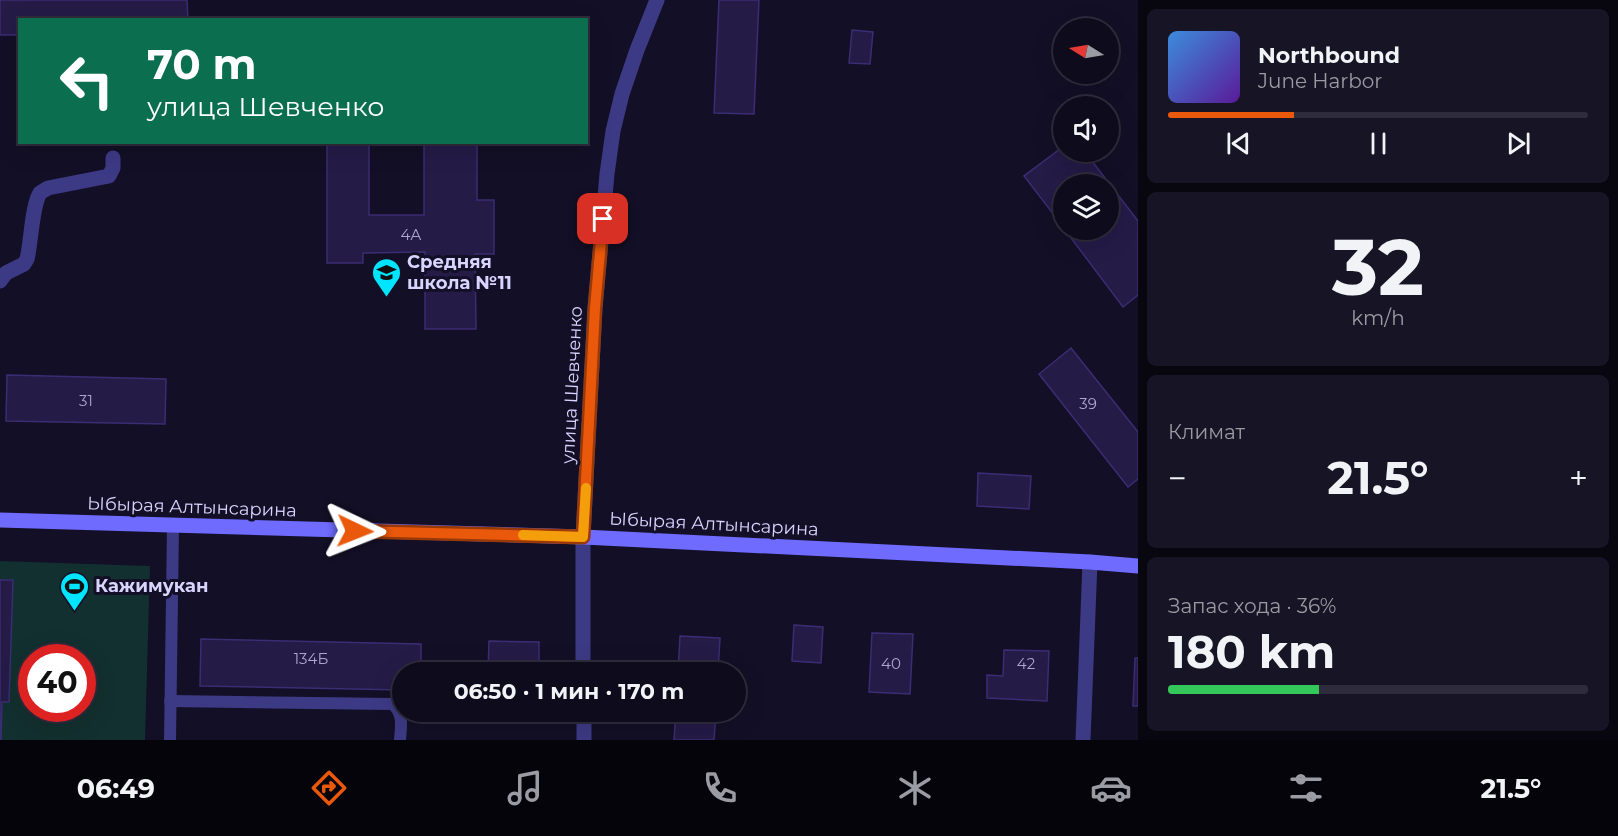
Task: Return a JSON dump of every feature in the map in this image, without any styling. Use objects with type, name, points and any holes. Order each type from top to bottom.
[{"type":"street","name":"улица Шевченко","points":[[584,662],[583,537],[595,308],[607,174],[611,142],[622,94],[636,50],[657,0]]},
{"type":"street","points":[[0,281],[6,273],[24,264],[27,260],[33,219],[41,192],[48,188],[109,176],[113,168],[112,158]]},
{"type":"street","name":"Ыбырая Алтынсарина","points":[[0,520],[583,537],[1138,566]]},
{"type":"street","points":[[1083,740],[1089,562]]},
{"type":"street","points":[[584,722],[584,740]]},
{"type":"lane","points":[[170,740],[173,526]]},
{"type":"lane","points":[[170,701],[392,704],[401,717],[400,740]]},
{"type":"green space","name":"Кажимукан","points":[[0,561],[150,566],[145,740],[0,740]]},
{"type":"building","points":[[0,0],[187,0],[188,18],[18,18],[18,35],[0,35]]},
{"type":"building","points":[[719,0],[759,0],[754,114],[714,113]]},
{"type":"building","points":[[852,30],[873,32],[870,64],[849,63]]},
{"type":"building","points":[[327,144],[369,144],[369,215],[424,215],[424,144],[477,144],[477,200],[494,200],[494,254],[475,254],[476,329],[425,329],[425,252],[363,253],[363,263],[327,263]]},
{"type":"building","points":[[1053,154],[1053,162],[1093,162],[1102,174],[1053,174],[1053,214],[1024,176]]},
{"type":"building","points":[[1119,196],[1138,221],[1138,295],[1123,307],[1073,240],[1119,240]]},
{"type":"building","points":[[1071,348],[1138,432],[1138,479],[1128,487],[1039,374]]},
{"type":"building","points":[[7,375],[166,379],[165,424],[6,421]]},
{"type":"building","points":[[978,473],[1031,476],[1029,509],[977,506]]},
{"type":"building","points":[[0,580],[13,580],[9,702],[2,702],[1,740],[0,740]]},
{"type":"building","points":[[794,625],[823,627],[821,663],[792,661]]},
{"type":"building","points":[[872,633],[913,634],[910,694],[869,692]]},
{"type":"building","points":[[680,636],[720,638],[719,662],[679,662]]},
{"type":"building","points":[[201,639],[421,644],[421,662],[392,662],[392,690],[200,686]]},
{"type":"building","points":[[489,641],[539,642],[539,662],[488,662]]},
{"type":"building","points":[[1004,650],[1049,651],[1047,701],[987,698],[987,675],[1003,676]]},
{"type":"building","points":[[1135,658],[1138,658],[1138,706],[1133,706]]},
{"type":"building","points":[[675,722],[715,722],[714,740],[674,740]]},
{"type":"slow traffic","points":[[523,535],[583,537],[586,488]]},
{"type":"place","name":"Средняя школа №11","points":[[386,298]]},
{"type":"place","name":"Кажимукан","points":[[74,612]]},
{"type":"route","points":[[355,531],[583,537],[595,308],[603,219]]}]
